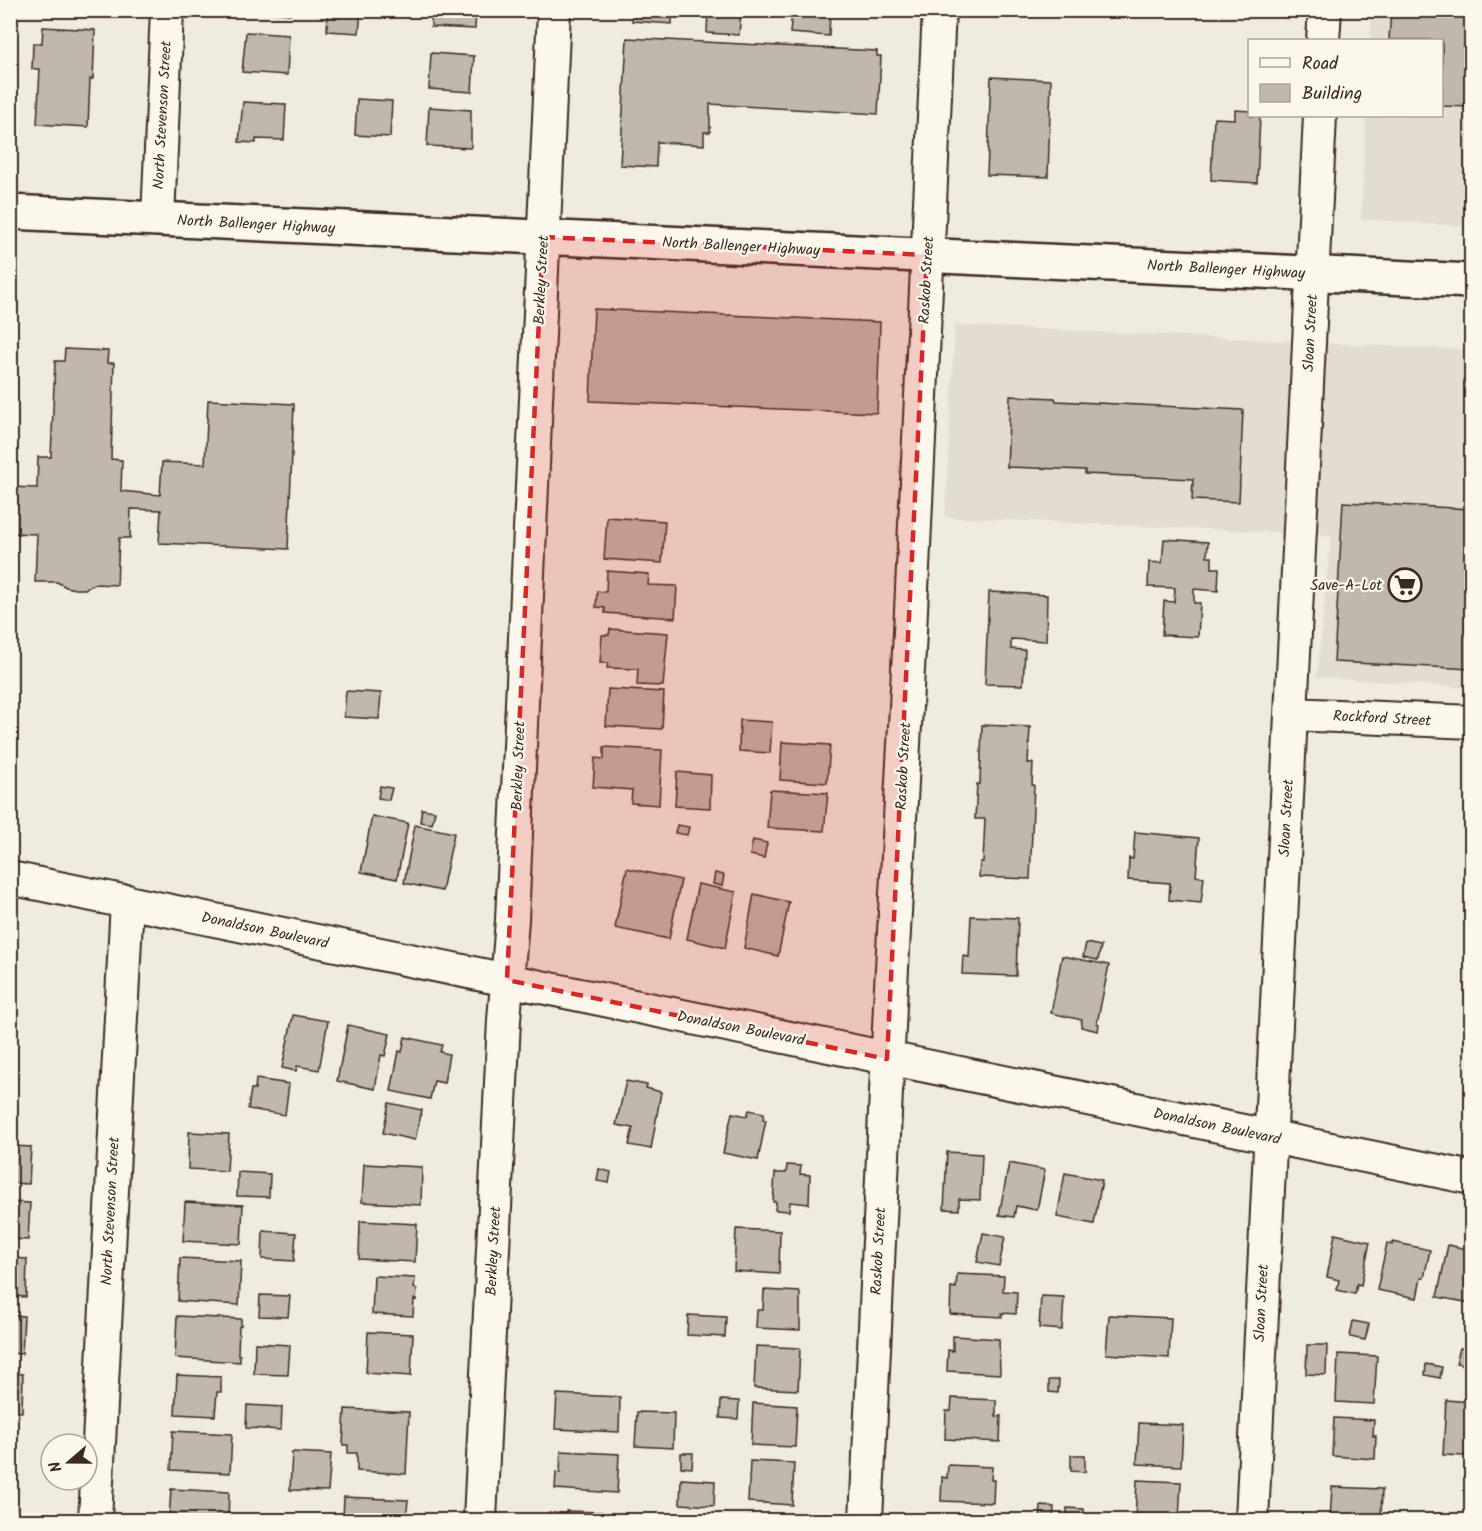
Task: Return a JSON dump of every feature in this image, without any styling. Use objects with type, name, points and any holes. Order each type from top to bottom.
[{"type":"main road","name":"North Ballenger Highway","points":[[10,212],[1472,281]]},
{"type":"street","name":"North Stevenson Street","points":[[158,219],[167,10]]},
{"type":"street","name":"Berkley Street","points":[[480,1521],[507,980],[512,920],[554,10]]},
{"type":"street","name":"Raskob Street","points":[[866,1521],[939,10]]},
{"type":"street","points":[[1323,39],[1325,10]]},
{"type":"street","name":"Sloan Street","points":[[1252,1521],[1320,117]]},
{"type":"street","name":"Rockford Street","points":[[1292,714],[1472,722]]},
{"type":"street","name":"Donaldson Boulevard","points":[[10,878],[1472,1178]]},
{"type":"street","name":"North Stevenson Street","points":[[95,1521],[127,901]]},
{"type":"highlighted area","points":[[543,237],[927,255],[887,1059],[507,980]]},
{"type":"shaded area","points":[[1372,11],[1471,11],[1471,227],[1361,219],[1366,117],[1443,117],[1443,39],[1370,39]]},
{"type":"shaded area","points":[[955,325],[1471,350],[1471,688],[1317,677],[1331,535],[945,517]]},
{"type":"building","points":[[247,10],[290,10],[290,14]]},
{"type":"building","points":[[328,10],[361,10],[359,33],[327,31]]},
{"type":"building","points":[[432,10],[476,10],[475,29],[431,27]]},
{"type":"building","points":[[632,10],[672,10],[672,24],[632,21]]},
{"type":"building","points":[[708,10],[741,12],[739,35],[707,33]]},
{"type":"building","points":[[792,10],[830,10],[829,36],[790,33]]},
{"type":"building","points":[[1391,10],[1472,10],[1472,107],[1443,106],[1443,39],[1389,39]]},
{"type":"building","points":[[43,27],[95,30],[88,127],[37,124],[40,69],[32,69],[33,43],[42,43]]},
{"type":"building","points":[[246,32],[289,35],[287,75],[242,72]]},
{"type":"building","points":[[627,38],[877,51],[877,56],[881,56],[878,114],[710,104],[710,132],[704,132],[704,145],[657,142],[656,167],[620,165]]},
{"type":"building","points":[[431,53],[474,56],[472,92],[429,89]]},
{"type":"building","points":[[991,77],[1051,80],[1048,177],[987,175]]},
{"type":"building","points":[[357,99],[392,101],[390,137],[355,135]]},
{"type":"building","points":[[243,102],[286,104],[284,140],[256,139],[256,143],[239,142]]},
{"type":"building","points":[[429,107],[471,110],[471,148],[427,146]]},
{"type":"building","points":[[1235,110],[1248,111],[1248,117],[1260,117],[1257,183],[1211,180],[1214,118],[1235,119]]},
{"type":"building","points":[[594,309],[880,322],[877,413],[590,401]]},
{"type":"building","points":[[65,349],[108,351],[107,363],[114,363],[111,459],[122,460],[121,491],[160,495],[162,462],[205,464],[208,400],[294,404],[288,549],[159,543],[161,510],[131,509],[130,538],[119,538],[117,585],[95,584],[85,589],[75,589],[57,582],[35,582],[37,534],[10,533],[10,487],[37,488],[38,457],[51,457],[55,361],[64,361]]},
{"type":"building","points":[[1010,396],[1055,398],[1056,401],[1243,410],[1239,502],[1192,500],[1193,479],[1085,474],[1085,470],[1007,467]]},
{"type":"building","name":"Save-A-Lot","points":[[1343,502],[1472,509],[1472,669],[1334,662]]},
{"type":"building","points":[[607,517],[665,521],[662,563],[604,559]]},
{"type":"building","points":[[1164,539],[1208,542],[1207,557],[1212,557],[1212,568],[1219,568],[1218,591],[1194,589],[1194,603],[1200,603],[1198,637],[1162,635],[1164,601],[1174,602],[1175,588],[1148,587],[1149,562],[1162,563]]},
{"type":"building","points":[[607,571],[649,574],[648,585],[677,586],[675,618],[605,613],[605,608],[596,607],[597,591],[606,592]]},
{"type":"building","points":[[989,592],[1047,595],[1046,641],[1011,639],[1011,649],[1025,650],[1023,685],[985,684]]},
{"type":"building","points":[[610,629],[668,633],[663,686],[637,685],[638,669],[607,668],[608,663],[600,663],[602,635],[609,635]]},
{"type":"building","points":[[608,689],[664,692],[662,729],[606,726]]},
{"type":"building","points":[[346,691],[381,693],[379,719],[344,717]]},
{"type":"building","points":[[740,720],[772,722],[770,753],[739,751]]},
{"type":"building","points":[[982,725],[1030,727],[1028,763],[1033,763],[1032,785],[1034,785],[1030,879],[979,877],[980,862],[983,862],[985,819],[975,819],[977,784],[980,784]]},
{"type":"building","points":[[782,742],[830,745],[827,783],[780,780]]},
{"type":"building","points":[[604,747],[662,750],[659,805],[631,803],[632,790],[593,787],[595,758],[604,759]]},
{"type":"building","points":[[677,772],[711,775],[710,808],[675,806]]},
{"type":"building","points":[[380,786],[392,788],[389,800],[378,798]]},
{"type":"building","points":[[770,790],[828,793],[824,831],[767,828]]},
{"type":"building","points":[[422,809],[435,811],[432,824],[420,822]]},
{"type":"building","points":[[372,816],[408,823],[397,879],[361,872]]},
{"type":"building","points":[[415,825],[454,833],[442,891],[404,883]]},
{"type":"building","points":[[677,825],[689,827],[687,835],[675,833]]},
{"type":"building","points":[[1135,832],[1199,838],[1196,876],[1204,877],[1201,903],[1169,900],[1170,883],[1128,880],[1129,858],[1133,859]]},
{"type":"building","points":[[753,840],[767,843],[764,858],[750,855]]},
{"type":"building","points":[[627,868],[681,880],[669,939],[615,928]]},
{"type":"building","points":[[715,873],[724,875],[722,886],[713,884]]},
{"type":"building","points":[[698,884],[736,892],[725,948],[687,939]]},
{"type":"building","points":[[754,894],[789,902],[778,956],[744,948]]},
{"type":"building","points":[[971,916],[1018,918],[1016,976],[962,974],[963,956],[969,957]]},
{"type":"building","points":[[1086,943],[1101,946],[1098,960],[1083,957]]},
{"type":"building","points":[[1062,956],[1109,965],[1097,1023],[1099,1024],[1098,1031],[1081,1027],[1082,1020],[1051,1013]]},
{"type":"building","points":[[293,1015],[328,1021],[319,1070],[297,1066],[296,1071],[282,1068]]},
{"type":"building","points":[[348,1025],[390,1034],[385,1056],[381,1055],[375,1089],[337,1081]]},
{"type":"building","points":[[405,1037],[442,1045],[440,1052],[449,1054],[444,1083],[434,1081],[430,1099],[391,1091],[399,1051],[402,1052]]},
{"type":"building","points":[[256,1079],[289,1084],[285,1115],[248,1109],[251,1089],[255,1089]]},
{"type":"building","points":[[626,1081],[647,1085],[646,1088],[661,1092],[651,1149],[629,1145],[633,1128],[616,1125]]},
{"type":"building","points":[[389,1103],[422,1110],[415,1140],[383,1133]]},
{"type":"building","points":[[10,1108],[14,1109],[12,1146],[31,1147],[29,1184],[10,1183]]},
{"type":"building","points":[[749,1110],[764,1113],[763,1120],[766,1120],[758,1160],[723,1153],[732,1113],[747,1116]]},
{"type":"building","points":[[189,1132],[229,1134],[227,1171],[188,1169]]},
{"type":"building","points":[[947,1152],[982,1154],[980,1200],[959,1199],[959,1210],[944,1209]]},
{"type":"building","points":[[1009,1163],[1045,1170],[1037,1210],[1016,1206],[1014,1217],[999,1215]]},
{"type":"building","points":[[364,1164],[422,1167],[421,1205],[362,1202]]},
{"type":"building","points":[[787,1165],[801,1166],[800,1174],[810,1175],[809,1204],[790,1202],[789,1211],[775,1210],[776,1202],[773,1202],[775,1173],[786,1173]]},
{"type":"building","points":[[599,1169],[611,1172],[609,1183],[597,1181]]},
{"type":"building","points":[[238,1172],[270,1174],[269,1197],[237,1196]]},
{"type":"building","points":[[1065,1173],[1102,1180],[1094,1224],[1057,1217]]},
{"type":"building","points":[[10,1202],[30,1203],[28,1240],[10,1239]]},
{"type":"building","points":[[185,1202],[243,1205],[241,1244],[183,1241]]},
{"type":"building","points":[[360,1221],[417,1224],[415,1262],[359,1259]]},
{"type":"building","points":[[736,1229],[780,1231],[779,1274],[734,1271]]},
{"type":"building","points":[[263,1231],[296,1233],[294,1261],[262,1259]]},
{"type":"building","points":[[983,1233],[1005,1237],[999,1266],[977,1262]]},
{"type":"building","points":[[1335,1234],[1370,1242],[1361,1285],[1357,1284],[1355,1294],[1337,1290],[1339,1280],[1327,1277]]},
{"type":"building","points":[[1393,1242],[1430,1250],[1417,1298],[1377,1290],[1387,1243],[1392,1245]]},
{"type":"building","points":[[1448,1245],[1472,1250],[1471,1303],[1437,1297]]},
{"type":"building","points":[[10,1258],[27,1259],[26,1297],[10,1296]]},
{"type":"building","points":[[180,1258],[241,1261],[239,1305],[178,1301]]},
{"type":"building","points":[[957,1274],[1004,1276],[1003,1291],[1017,1292],[1016,1314],[1002,1313],[1002,1317],[950,1314],[951,1287],[956,1288]]},
{"type":"building","points":[[374,1276],[415,1278],[414,1288],[417,1289],[413,1316],[372,1314]]},
{"type":"building","points":[[764,1290],[800,1292],[800,1330],[756,1328],[757,1310],[763,1310]]},
{"type":"building","points":[[260,1295],[290,1296],[288,1317],[259,1316]]},
{"type":"building","points":[[1041,1296],[1064,1297],[1062,1330],[1039,1328]]},
{"type":"building","points":[[10,1315],[24,1316],[22,1354],[10,1353]]},
{"type":"building","points":[[688,1315],[726,1317],[725,1337],[687,1335]]},
{"type":"building","points":[[1109,1315],[1171,1318],[1169,1358],[1106,1354]]},
{"type":"building","points":[[177,1316],[241,1319],[238,1355],[240,1355],[240,1362],[175,1358]]},
{"type":"building","points":[[1353,1321],[1369,1324],[1365,1340],[1350,1337]]},
{"type":"building","points":[[368,1332],[413,1334],[411,1376],[366,1373]]},
{"type":"building","points":[[953,1336],[999,1339],[1000,1374],[947,1371],[948,1350],[953,1351]]},
{"type":"building","points":[[255,1343],[290,1345],[288,1375],[254,1374]]},
{"type":"building","points":[[1307,1345],[1327,1345],[1326,1375],[1306,1374]]},
{"type":"building","points":[[756,1346],[800,1348],[798,1390],[754,1388]]},
{"type":"building","points":[[1460,1348],[1472,1350],[1469,1366],[1456,1363]]},
{"type":"building","points":[[1338,1354],[1377,1356],[1374,1404],[1336,1402]]},
{"type":"building","points":[[1426,1364],[1442,1367],[1440,1378],[1425,1375]]},
{"type":"building","points":[[10,1373],[23,1374],[22,1412],[10,1411]]},
{"type":"building","points":[[177,1375],[221,1377],[221,1392],[217,1392],[215,1416],[175,1414]]},
{"type":"building","points":[[1049,1380],[1059,1380],[1058,1393],[1049,1392]]},
{"type":"building","points":[[557,1394],[620,1397],[619,1432],[555,1429]]},
{"type":"building","points":[[952,1398],[996,1400],[996,1416],[1001,1416],[1000,1442],[945,1439],[946,1411],[951,1411]]},
{"type":"building","points":[[721,1400],[739,1401],[738,1419],[720,1418]]},
{"type":"building","points":[[1446,1400],[1472,1402],[1472,1454],[1443,1455]]},
{"type":"building","points":[[753,1403],[797,1406],[795,1447],[751,1445]]},
{"type":"building","points":[[247,1405],[282,1407],[281,1430],[246,1428]]},
{"type":"building","points":[[345,1409],[409,1412],[406,1474],[357,1471],[357,1453],[348,1453],[348,1445],[343,1445]]},
{"type":"building","points":[[637,1412],[674,1413],[673,1448],[635,1446]]},
{"type":"building","points":[[1334,1418],[1374,1420],[1375,1459],[1332,1456]]},
{"type":"building","points":[[1139,1423],[1183,1425],[1181,1466],[1137,1464]]},
{"type":"building","points":[[173,1431],[232,1434],[230,1473],[171,1470]]},
{"type":"building","points":[[561,1451],[619,1454],[617,1493],[555,1489],[556,1472],[560,1473]]},
{"type":"building","points":[[292,1452],[331,1454],[328,1491],[290,1490]]},
{"type":"building","points":[[681,1453],[693,1453],[692,1468],[681,1467]]},
{"type":"building","points":[[1071,1455],[1085,1455],[1085,1472],[1071,1471]]},
{"type":"building","points":[[750,1461],[794,1463],[792,1505],[748,1502]]},
{"type":"building","points":[[948,1465],[992,1467],[993,1503],[941,1501],[942,1477],[947,1478]]},
{"type":"building","points":[[681,1479],[715,1481],[714,1506],[680,1504]]},
{"type":"building","points":[[1137,1480],[1181,1482],[1179,1520],[1135,1520]]},
{"type":"building","points":[[1332,1487],[1382,1489],[1381,1520],[1330,1520]]},
{"type":"building","points":[[10,1488],[16,1488],[15,1520],[10,1520]]},
{"type":"building","points":[[171,1489],[229,1492],[228,1520],[169,1520]]},
{"type":"building","points":[[344,1497],[408,1500],[406,1520],[343,1520]]},
{"type":"building","points":[[1041,1506],[1054,1507],[1053,1520],[1040,1520]]},
{"type":"building","points":[[1067,1508],[1084,1509],[1084,1520],[1067,1520]]},
{"type":"building","points":[[566,1511],[602,1512],[602,1520],[566,1520]]},
{"type":"building","points":[[748,1517],[792,1520],[748,1520]]},
{"type":"place","name":"Save-A-Lot","points":[[1405,585]]}]
